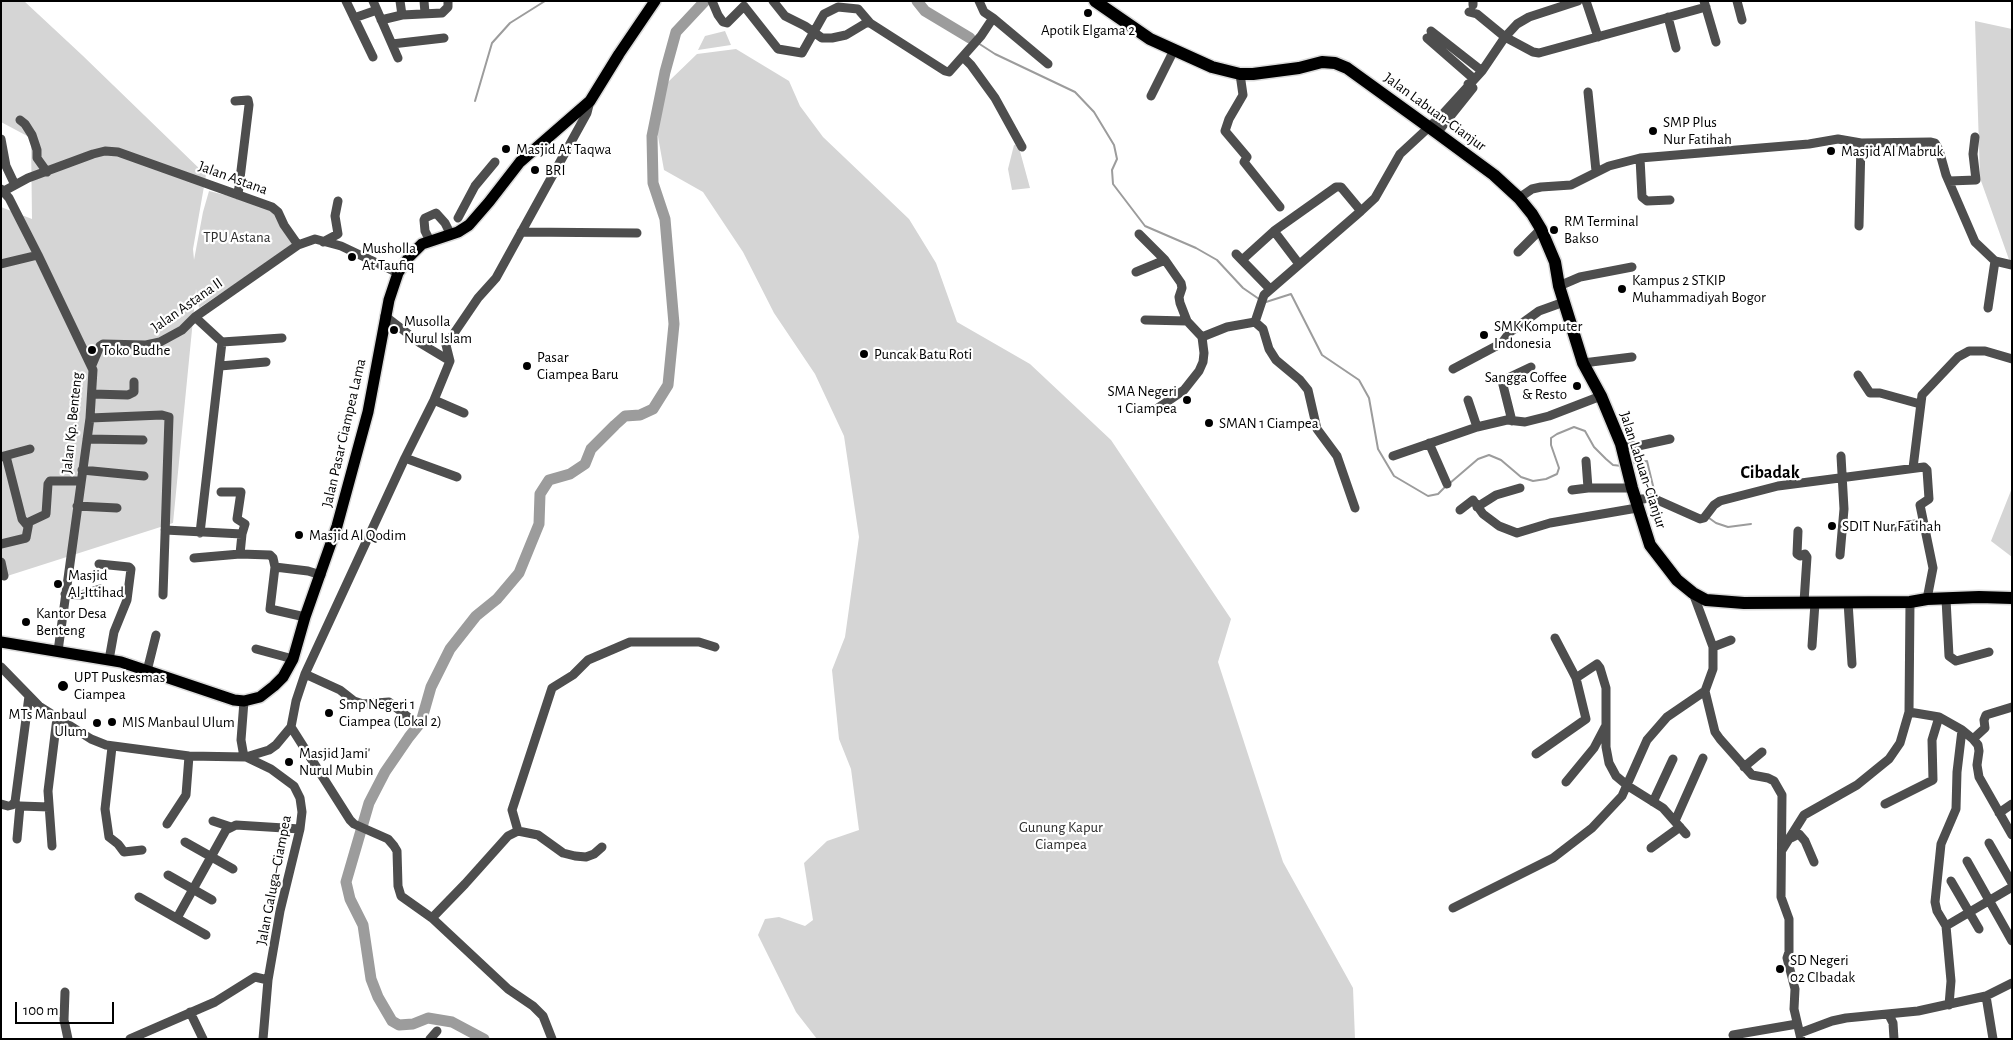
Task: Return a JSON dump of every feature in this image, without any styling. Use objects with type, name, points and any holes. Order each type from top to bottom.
[{"type":"highway","name":"Jalan Labuan-Cianjur","points":[[1095,1],[1150,39],[1212,67],[1240,74],[1253,74],[1322,62],[1335,63],[1347,68],[1494,175],[1519,198],[1541,229],[1555,262],[1559,286],[1583,363],[1601,396],[1621,444],[1650,545],[1677,580],[1694,593],[1706,600],[1723,602],[1910,602],[1927,599],[2012,598]]},
{"type":"main road","name":"Jalan Pasar Ciampea Lama","points":[[244,701],[260,697],[268,692],[284,677],[293,659],[305,617],[337,526],[368,412],[385,316],[392,287],[398,273],[422,244],[451,234],[469,225],[490,202],[520,162],[590,102],[650,3]]},
{"type":"main road","points":[[1,642],[109,660],[221,697],[244,701]]},
{"type":"street","points":[[346,1],[373,57]]},
{"type":"street","points":[[400,1],[402,15]]},
{"type":"street","points":[[424,1],[425,13]]},
{"type":"street","points":[[773,1],[785,16],[805,26],[822,38],[846,35],[864,24],[870,23]]},
{"type":"street","points":[[980,1],[984,12],[1048,64]]},
{"type":"street","points":[[1471,82],[1482,71],[1505,37],[1523,20],[1578,1]]},
{"type":"street","points":[[1586,1],[1598,37]]},
{"type":"street","points":[[1736,1],[1742,20]]},
{"type":"street","points":[[354,18],[374,4],[398,58]]},
{"type":"street","points":[[713,4],[720,20],[727,23],[744,6],[778,49],[802,53],[824,14],[838,7],[858,9],[870,23],[949,72],[976,42],[993,18]]},
{"type":"street","points":[[1472,6],[1477,14],[1505,37],[1539,54],[1668,17],[1705,4],[1716,42]]},
{"type":"street","points":[[381,20],[402,15],[442,13],[447,6]]},
{"type":"street","points":[[1668,17],[1676,48]]},
{"type":"street","points":[[1254,322],[1262,299],[1270,289],[1362,211],[1375,198],[1400,154],[1433,131],[1473,88],[1471,82],[1429,35],[1482,71]]},
{"type":"street","points":[[392,44],[444,38]]},
{"type":"street","points":[[1151,96],[1174,50]]},
{"type":"street","points":[[963,57],[971,64],[995,98],[1022,146]]},
{"type":"street","points":[[1240,74],[1243,95],[1229,119],[1225,131],[1247,157],[1244,162],[1280,207]]},
{"type":"street","points":[[1588,92],[1596,172]]},
{"type":"street","points":[[235,101],[248,100],[249,105],[238,194]]},
{"type":"street","points":[[244,701],[241,740],[245,757],[269,750],[276,745],[291,727],[296,701],[305,674],[405,458],[434,400],[450,361],[446,345],[478,298],[496,278],[587,113],[590,102]]},
{"type":"street","points":[[20,120],[32,135],[37,150],[37,158],[47,172]]},
{"type":"street","points":[[1949,182],[1976,180],[1973,154],[1975,137]]},
{"type":"street","points":[[1,139],[6,166],[15,185]]},
{"type":"street","points":[[1519,198],[1532,189],[1571,185],[1618,163],[1640,158],[1809,144],[1838,139],[1861,143],[1934,144],[1939,150],[1949,182],[1970,234],[1980,248],[1995,261],[2012,265]]},
{"type":"street","points":[[1858,226],[1861,143]]},
{"type":"street","name":"Jalan Astana","points":[[2,190],[105,150],[118,152],[272,207],[278,212],[290,235],[298,245]]},
{"type":"street","points":[[1640,158],[1642,197],[1647,201],[1670,200]]},
{"type":"street","points":[[469,225],[455,216],[474,186],[495,162]]},
{"type":"street","points":[[1270,289],[1239,257],[1339,187],[1362,211]]},
{"type":"street","name":"Jalan Kp. Benteng","points":[[2,190],[38,255],[92,365],[90,418],[58,651]]},
{"type":"street","points":[[323,242],[338,234],[335,216],[338,201]]},
{"type":"street","points":[[430,241],[425,231],[424,220],[436,213],[451,234]]},
{"type":"street","points":[[1518,252],[1541,229]]},
{"type":"street","points":[[1274,231],[1299,264]]},
{"type":"street","points":[[521,232],[636,233]]},
{"type":"street","points":[[1139,234],[1165,260],[1181,283],[1180,303],[1187,321],[1202,338],[1204,354],[1204,362],[1199,371],[1180,394],[1155,410]]},
{"type":"street","points":[[298,245],[315,239],[341,246],[398,273]]},
{"type":"street","name":"Jalan Astana II","points":[[92,365],[100,346],[103,344],[152,345],[182,330],[195,317],[298,245]]},
{"type":"street","points":[[1,264],[38,255]]},
{"type":"street","points":[[1136,272],[1165,260]]},
{"type":"street","points":[[1988,308],[1995,261]]},
{"type":"street","points":[[1559,286],[1580,277],[1632,268]]},
{"type":"street","points":[[1453,369],[1502,343],[1510,332],[1539,311],[1564,302]]},
{"type":"street","points":[[385,316],[414,339],[450,361]]},
{"type":"street","points":[[195,317],[222,342],[282,338]]},
{"type":"street","points":[[1145,320],[1187,321]]},
{"type":"street","points":[[1202,338],[1227,327],[1254,322],[1263,329],[1269,349],[1276,360],[1300,380],[1308,390],[1317,429],[1337,456],[1355,508]]},
{"type":"street","points":[[200,533],[222,342]]},
{"type":"street","points":[[1913,468],[1922,395],[1963,354],[1969,351],[1985,350],[2012,359]]},
{"type":"street","points":[[1583,363],[1632,357]]},
{"type":"street","points":[[220,366],[266,362]]},
{"type":"street","points":[[1512,421],[1503,385],[1505,380],[1531,367]]},
{"type":"street","points":[[1858,375],[1870,393],[1880,393],[1920,404]]},
{"type":"street","points":[[92,394],[128,395],[134,392],[134,382]]},
{"type":"street","points":[[1393,456],[1477,427],[1507,420],[1525,422],[1549,416],[1601,396]]},
{"type":"street","points":[[434,400],[464,413]]},
{"type":"street","points":[[1468,400],[1477,427]]},
{"type":"street","points":[[90,418],[162,415],[169,417],[163,595]]},
{"type":"street","points":[[86,439],[144,440]]},
{"type":"street","points":[[1621,444],[1638,446],[1670,440]]},
{"type":"street","points":[[1430,443],[1447,484]]},
{"type":"street","points":[[1,544],[26,538],[28,534],[28,525],[22,519],[3,456],[30,449]]},
{"type":"street","points":[[1840,555],[1844,509],[1841,456]]},
{"type":"street","points":[[405,458],[457,477]]},
{"type":"street","points":[[1586,461],[1588,488]]},
{"type":"street","points":[[1572,490],[1588,488],[1635,498],[1650,498],[1693,517],[1706,516],[1720,501],[1778,486],[1841,476],[1924,467],[1927,470],[1929,499],[1920,505],[1933,568],[1927,599]]},
{"type":"street","points":[[82,470],[144,476]]},
{"type":"street","points":[[28,525],[46,514],[48,484],[50,481],[80,481]]},
{"type":"street","points":[[1478,507],[1496,495],[1520,488]]},
{"type":"street","points":[[221,492],[241,492],[237,519],[245,524],[240,554]]},
{"type":"street","points":[[1460,510],[1472,500],[1499,526],[1516,533],[1635,498]]},
{"type":"street","points":[[77,506],[117,508]]},
{"type":"street","points":[[1894,527],[1923,523]]},
{"type":"street","points":[[165,530],[242,534]]},
{"type":"street","points":[[1798,531],[1797,554],[1800,556],[1805,554],[1807,557],[1812,646]]},
{"type":"street","points":[[194,558],[240,554],[270,555],[273,558],[275,567],[270,612],[305,617]]},
{"type":"street","points":[[1,562],[4,576]]},
{"type":"street","points":[[99,564],[129,567],[131,569],[127,600],[114,632],[109,660]]},
{"type":"street","points":[[275,567],[308,571],[321,575]]},
{"type":"street","points":[[65,594],[81,595],[100,589]]},
{"type":"street","points":[[1694,593],[1713,646],[1712,669],[1705,691],[1715,732],[1752,775],[1774,781],[1780,790],[1783,802],[1781,897],[1789,919],[1789,952],[1787,958],[1795,989],[1794,1009],[1800,1036],[1832,1021],[1846,1018],[1889,1015],[1949,1005],[1986,996],[2012,983]]},
{"type":"street","points":[[1946,599],[1949,656],[1956,661],[1989,652]]},
{"type":"street","points":[[1848,602],[1852,664]]},
{"type":"street","points":[[1782,850],[1804,815],[1857,785],[1889,759],[1900,743],[1909,712],[1910,602]]},
{"type":"street","points":[[147,671],[156,635]]},
{"type":"street","points":[[1536,754],[1586,719],[1576,678],[1555,638]]},
{"type":"street","points":[[1713,646],[1731,640]]},
{"type":"street","points":[[518,830],[512,810],[552,688],[573,675],[588,660],[630,642],[699,642],[715,647]]},
{"type":"street","points":[[256,649],[293,659]]},
{"type":"street","points":[[1576,678],[1597,664],[1600,668],[1606,688],[1606,747],[1609,763]]},
{"type":"street","name":"Jalan Galuga–Ciampea","points":[[1,667],[29,696],[57,718],[91,739],[112,747],[189,756],[245,757],[271,769],[294,786],[300,798],[302,812],[300,829],[280,912],[268,980],[263,1039]]},
{"type":"street","points":[[305,674],[340,690],[354,701],[364,704],[389,702],[413,721]]},
{"type":"street","points":[[1453,908],[1553,858],[1592,828],[1622,796],[1647,740],[1667,717],[1705,691]]},
{"type":"street","points":[[1,804],[8,806],[15,802],[29,696]]},
{"type":"street","points":[[1973,739],[1985,728],[1984,720],[1986,715],[2012,708]]},
{"type":"street","points":[[1909,712],[1939,717],[1962,730],[1973,739],[1978,745],[1979,751],[1976,765],[1979,777],[2012,835]]},
{"type":"street","points":[[1885,804],[1933,780],[1932,740],[1939,717]]},
{"type":"street","points":[[52,846],[48,791],[57,718]]},
{"type":"street","points":[[1566,782],[1594,748],[1607,724]]},
{"type":"street","points":[[291,727],[347,816],[354,824],[388,838],[394,846],[397,851],[398,886],[401,896],[432,918],[508,989],[533,1006],[543,1016],[552,1039]]},
{"type":"street","points":[[1949,1005],[1951,981],[1946,926],[1937,911],[1935,902],[1941,844],[1956,809],[1957,772],[1962,730]]},
{"type":"street","points":[[112,747],[105,809],[109,837],[124,852],[142,850]]},
{"type":"street","points":[[1594,748],[1609,763],[1616,776],[1662,808],[1686,834]]},
{"type":"street","points":[[1744,767],[1762,752]]},
{"type":"street","points":[[167,824],[186,796],[189,756]]},
{"type":"street","points":[[1650,848],[1677,824],[1703,758]]},
{"type":"street","points":[[1653,802],[1673,759]]},
{"type":"street","points":[[1999,813],[2012,804]]},
{"type":"street","points":[[17,839],[20,806],[49,807]]},
{"type":"street","points":[[213,821],[231,827]]},
{"type":"street","points":[[177,918],[226,830],[236,824],[300,829]]},
{"type":"street","points":[[432,918],[508,836],[518,830],[538,835],[564,853],[575,856],[586,857],[594,854],[602,847]]},
{"type":"street","points":[[1791,838],[1799,834],[1805,840],[1814,862]]},
{"type":"street","points":[[185,842],[233,869]]},
{"type":"street","points":[[1989,843],[2012,883]]},
{"type":"street","points":[[1967,861],[2012,941]]},
{"type":"street","points":[[168,875],[212,900]]},
{"type":"street","points":[[1951,881],[1979,929]]},
{"type":"street","points":[[1946,926],[2012,887]]},
{"type":"street","points":[[139,897],[206,935]]},
{"type":"street","points":[[130,1039],[214,1002],[255,977],[268,980]]},
{"type":"street","points":[[65,992],[64,1020],[68,1039]]},
{"type":"street","points":[[1986,996],[1993,1039]]},
{"type":"street","points":[[190,1012],[203,1039]]},
{"type":"street","points":[[1889,1015],[1893,1023],[1894,1039]]},
{"type":"street","points":[[1732,1035],[1797,1024]]},
{"type":"street","points":[[430,1039],[437,1032]]},
{"type":"green space","name":"TPU Astana","points":[[1,1],[24,1],[206,175],[193,249],[194,260],[209,191],[253,202],[272,210],[293,245],[199,308],[196,289],[173,523],[1,578],[1,207],[32,219],[31,138],[1,122]]},
{"type":"green space","points":[[1975,21],[2012,29],[2012,268],[1980,178]]},
{"type":"green space","points":[[725,31],[731,45],[698,50],[705,36]]},
{"type":"green space","name":"Gunung Kapur Ciampea","points":[[736,49],[789,81],[800,106],[823,137],[909,219],[936,263],[957,322],[1030,364],[1111,440],[1231,619],[1218,662],[1283,862],[1353,988],[1355,1039],[817,1039],[796,1012],[758,935],[765,919],[779,917],[805,926],[813,920],[804,863],[827,841],[859,830],[851,769],[839,739],[832,670],[845,637],[859,537],[844,436],[815,374],[774,313],[743,252],[703,192],[664,170],[655,120],[668,82],[697,54]]},
{"type":"green space","points":[[1018,144],[1030,188],[1012,190],[1008,169],[1014,145]]},
{"type":"green space","points":[[2012,488],[2012,557],[1991,541]]},
{"type":"waterway","points":[[475,101],[492,43],[510,23],[545,1]]},
{"type":"waterway","points":[[484,1039],[452,1022],[428,1018],[413,1024],[399,1025],[392,1021],[378,997],[371,979],[363,925],[350,899],[346,882],[369,803],[385,772],[421,722],[431,687],[450,649],[476,616],[497,599],[519,573],[539,524],[540,494],[549,480],[570,474],[585,464],[591,449],[615,425],[625,416],[640,415],[653,409],[668,385],[674,324],[665,219],[653,183],[652,136],[665,72],[676,32],[705,1]]},
{"type":"waterway","points":[[917,1],[925,11],[970,38]]},
{"type":"waterway","points":[[978,43],[995,54],[1075,92],[1094,112],[1114,145],[1117,159],[1112,170],[1113,184],[1145,226],[1196,248],[1217,260],[1243,288],[1259,299]]},
{"type":"waterway","points":[[1266,302],[1291,294],[1322,355],[1359,380],[1369,398],[1378,449],[1394,476],[1428,496],[1438,494],[1446,486]]},
{"type":"waterway","points":[[1450,483],[1478,459],[1489,455],[1501,460],[1521,477],[1533,481],[1546,479],[1557,474],[1559,468],[1551,445],[1551,438],[1574,427],[1585,431],[1594,447],[1613,465],[1622,466]]},
{"type":"waterway","points":[[1631,463],[1647,461],[1655,494],[1657,495]]},
{"type":"waterway","points":[[1709,518],[1716,523],[1728,527],[1751,524]]},
{"type":"place","name":"Apotik Elgama 2","points":[[1088,13]]},
{"type":"place","name":"SMP Plus Nur Fatihah","points":[[1653,131]]},
{"type":"place","name":"Masjid At Taqwa","points":[[506,149]]},
{"type":"place","name":"Masjid Al Mabruk","points":[[1831,151]]},
{"type":"place","name":"BRI","points":[[535,170]]},
{"type":"place","name":"RM Terminal Bakso","points":[[1554,230]]},
{"type":"place","name":"Musholla At Taufiq","points":[[352,257]]},
{"type":"place","name":"Kampus 2 STKIP Muhammadiyah Bogor","points":[[1622,289]]},
{"type":"place","name":"Musolla Nurul Islam","points":[[394,330]]},
{"type":"place","name":"SMK Komputer Indonesia","points":[[1484,335]]},
{"type":"place","name":"Toko Budhe","points":[[92,350]]},
{"type":"place","name":"Puncak Batu Roti","points":[[864,354]]},
{"type":"place","name":"Pasar Ciampea Baru","points":[[527,366]]},
{"type":"place","name":"Sangga Coffee & Resto","points":[[1577,386]]},
{"type":"place","name":"SMA Negeri 1 Ciampea","points":[[1187,400]]},
{"type":"place","name":"SMAN 1 Ciampea","points":[[1209,423]]},
{"type":"place","name":"SDIT Nur Fatihah","points":[[1832,526]]},
{"type":"place","name":"Masjid Al Qodim","points":[[299,535]]},
{"type":"place","name":"Masjid Al-Ittihad","points":[[58,584]]},
{"type":"place","name":"Kantor Desa Benteng","points":[[26,622]]},
{"type":"place","name":"UPT Puskesmas Ciampea","points":[[63,686]]},
{"type":"place","name":"Smp Negeri 1 Ciampea (Lokal 2)","points":[[329,713]]},
{"type":"place","name":"MIS Manbaul Ulum","points":[[112,722]]},
{"type":"place","name":"MTs Manbaul Ulum","points":[[97,723]]},
{"type":"place","name":"Masjid Jami' Nurul Mubin","points":[[289,762]]},
{"type":"place","name":"SD Negeri 02 CIbadak","points":[[1780,969]]},
{"type":"district","name":"Cibadak","points":[[1770,473]]}]
